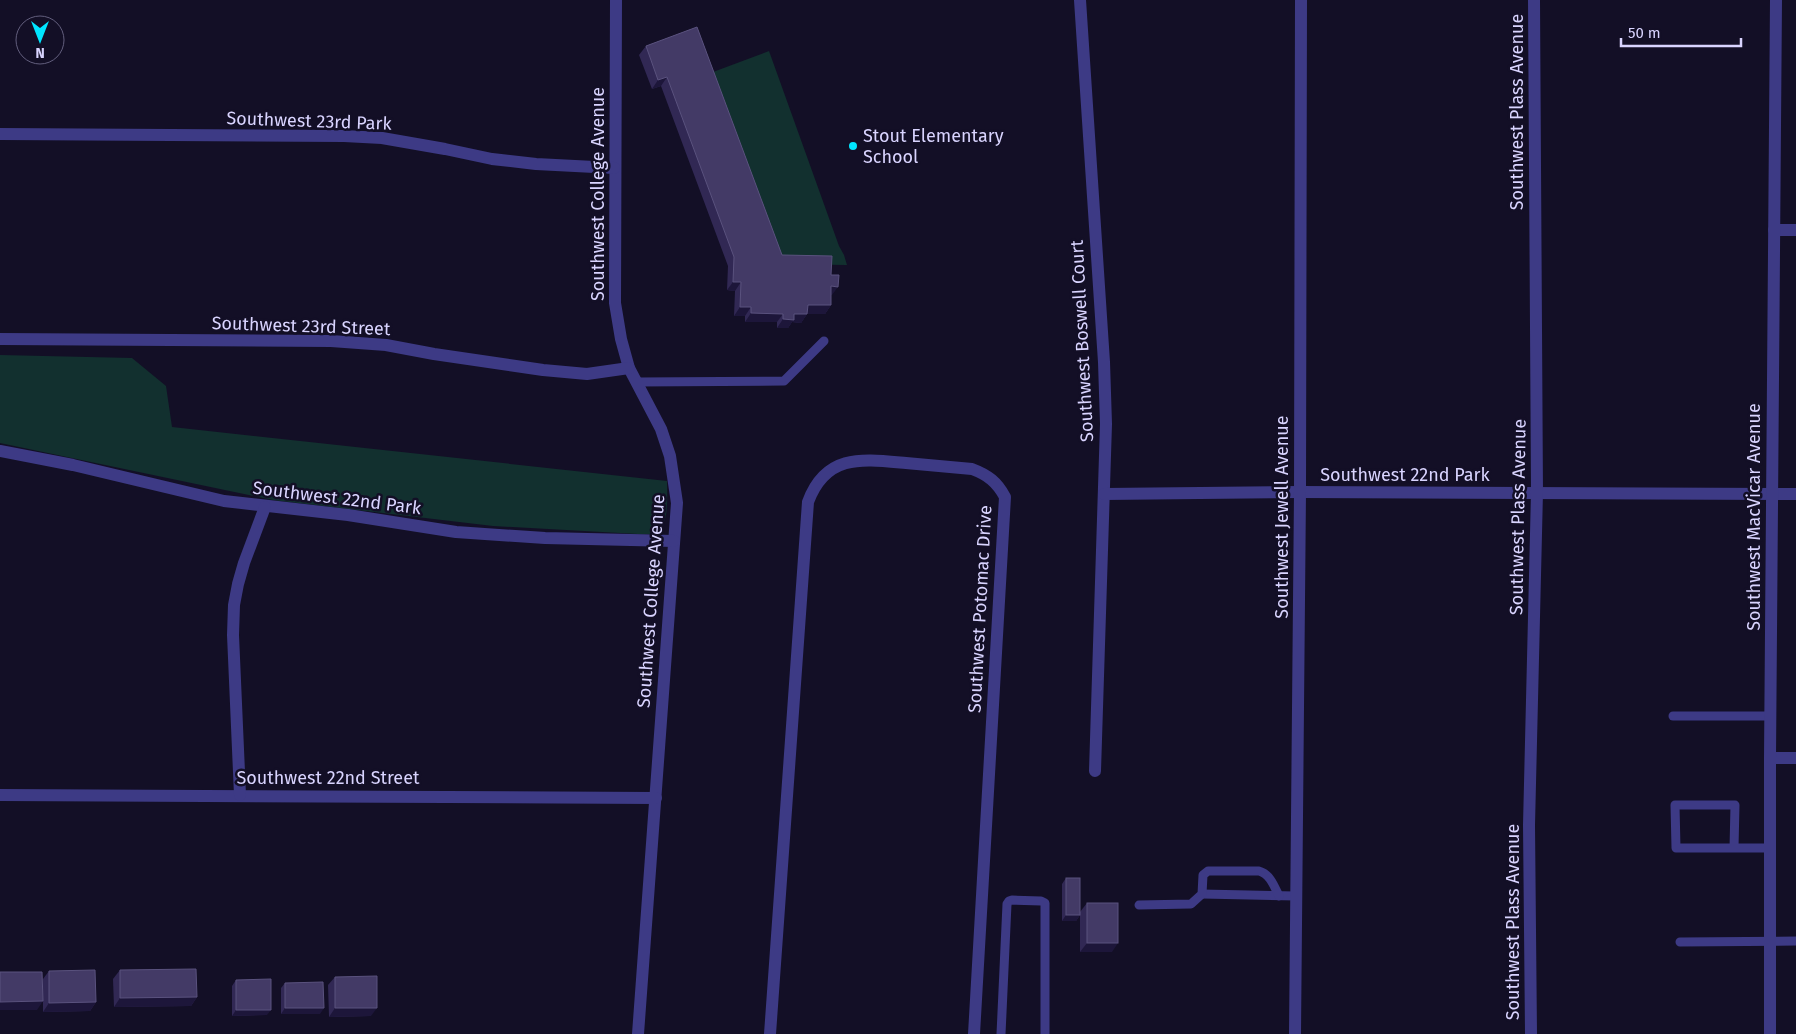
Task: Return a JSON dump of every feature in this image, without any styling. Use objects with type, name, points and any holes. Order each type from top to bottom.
[{"type":"street","name":"Southwest College Avenue","points":[[616,0],[615,302],[621,340],[629,368],[661,429],[670,456],[678,503],[638,1034]]},
{"type":"street","name":"Southwest Boswell Court","points":[[1080,0],[1104,362],[1106,424],[1095,771]]},
{"type":"street","name":"Southwest Jewell Avenue","points":[[1295,1034],[1300,492],[1301,0]]},
{"type":"street","name":"Southwest Plass Avenue","points":[[1531,1034],[1529,824],[1537,492],[1534,0]]},
{"type":"street","name":"Southwest MacVicar Avenue","points":[[1770,1034],[1770,716],[1776,0]]},
{"type":"street","name":"Southwest 23rd Park","points":[[0,134],[354,136],[382,138],[492,159],[536,164],[614,168]]},
{"type":"street","points":[[1774,230],[1796,230]]},
{"type":"street","name":"Southwest 23rd Street","points":[[0,339],[331,341],[386,344],[434,354],[542,370],[587,374],[629,368]]},
{"type":"street","name":"Southwest 22nd Park","points":[[0,451],[73,465],[224,501],[265,507],[348,515],[456,532],[545,538],[674,541]]},
{"type":"street","name":"Southwest Potomac Drive","points":[[770,1034],[808,502],[816,485],[829,471],[846,462],[868,459],[972,469],[986,474],[994,480],[1004,498],[974,1034]]},
{"type":"street","name":"Southwest 22nd Park","points":[[1104,494],[1300,492],[1796,494]]},
{"type":"street","points":[[240,795],[233,635],[234,605],[244,563],[265,507]]},
{"type":"street","points":[[1770,758],[1796,758]]},
{"type":"street","name":"Southwest 22nd Street","points":[[0,795],[656,798]]},
{"type":"lane","points":[[637,382],[784,381],[824,341]]},
{"type":"lane","points":[[1673,716],[1770,716]]},
{"type":"lane","points":[[1734,848],[1735,805],[1675,805],[1676,848],[1734,848],[1770,848]]},
{"type":"lane","points":[[1202,894],[1203,875],[1208,871],[1259,871],[1265,873],[1279,896]]},
{"type":"lane","points":[[1139,904],[1191,904],[1202,894],[1296,896]]},
{"type":"lane","points":[[1001,1034],[1007,904],[1009,900],[1012,900],[1042,901],[1045,903],[1045,1034]]},
{"type":"lane","points":[[1680,942],[1796,941]]},
{"type":"green space","points":[[769,51],[847,265],[775,264],[705,75]]},
{"type":"green space","points":[[0,355],[132,358],[166,386],[172,427],[667,481],[665,518],[660,530],[649,534],[493,526],[273,500],[0,443]]},
{"type":"building","points":[[697,27],[782,255],[832,256],[831,275],[839,275],[838,287],[831,286],[831,305],[808,305],[807,314],[794,314],[794,320],[783,319],[783,314],[751,313],[751,307],[740,307],[741,282],[733,282],[734,257],[667,77],[658,80],[646,46]]},
{"type":"building","points":[[1066,878],[1080,878],[1080,915],[1066,915]]},
{"type":"building","points":[[1087,903],[1118,903],[1118,943],[1087,943]]},
{"type":"building","points":[[196,969],[197,997],[120,998],[120,970]]},
{"type":"building","points":[[95,970],[96,1002],[49,1003],[49,971]]},
{"type":"building","points":[[0,972],[42,972],[43,1001],[0,1002]]},
{"type":"building","points":[[377,976],[377,1008],[335,1008],[335,977]]},
{"type":"building","points":[[271,979],[271,1010],[236,1010],[236,980]]},
{"type":"building","points":[[323,982],[324,1008],[285,1008],[285,983]]},
{"type":"place","name":"Stout Elementary School","points":[[853,146]]}]
